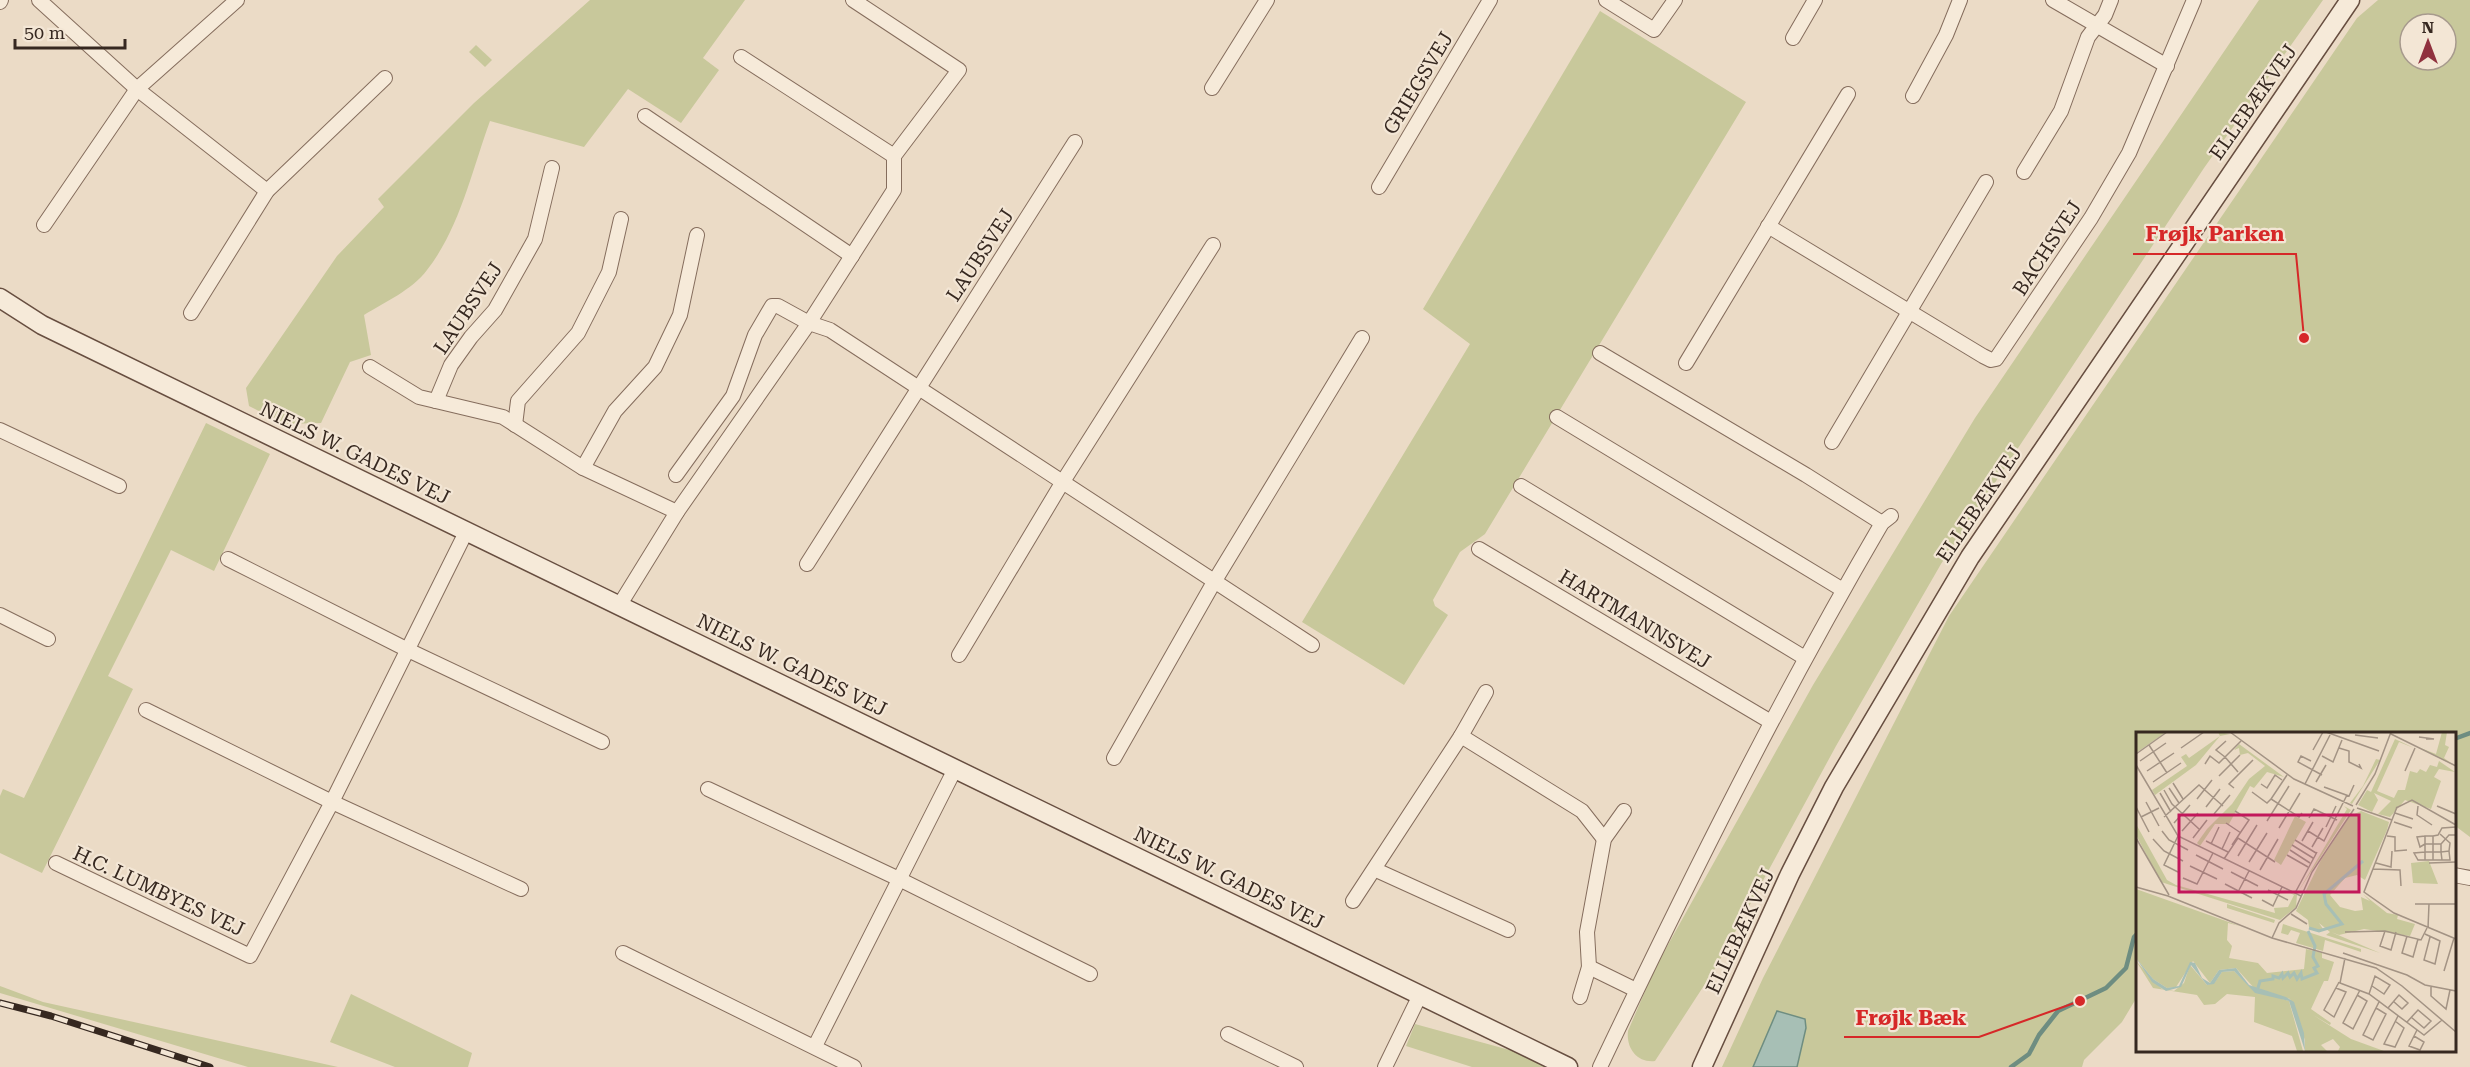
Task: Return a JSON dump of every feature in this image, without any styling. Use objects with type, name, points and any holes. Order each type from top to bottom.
[{"type":"street","points":[[39,0],[137,89],[267,191]]},
{"type":"street","points":[[44,225],[137,89],[237,0]]},
{"type":"street","points":[[619,606],[677,512],[809,322],[894,190],[894,156],[959,70],[853,0]]},
{"type":"street","points":[[1212,88],[1268,0]]},
{"type":"street","name":"GRIEGSVEJ","points":[[1379,187],[1490,0]]},
{"type":"street","points":[[1605,0],[1654,30],[1675,0]]},
{"type":"street","points":[[1793,38],[1815,0]]},
{"type":"street","points":[[1913,96],[1946,35],[1960,0]]},
{"type":"street","points":[[2053,0],[2167,66]]},
{"type":"street","points":[[2024,172],[2061,111],[2088,38],[2111,0]]},
{"type":"street","name":"BACHSVEJ","points":[[1768,226],[1983,356],[1991,360],[1996,358],[2091,218],[2129,153],[2194,0]]},
{"type":"street","name":"ELLEBÆKVEJ","points":[[1702,1067],[1790,874],[1834,787],[1970,557],[2350,0]]},
{"type":"street","points":[[741,57],[894,156]]},
{"type":"street","points":[[191,313],[267,191],[385,78]]},
{"type":"street","points":[[1686,363],[1848,94]]},
{"type":"street","points":[[645,116],[852,256]]},
{"type":"street","name":"LAUBSVEJ","points":[[807,564],[916,389],[1075,142]]},
{"type":"street","name":"LAUBSVEJ","points":[[436,401],[451,365],[495,310],[535,239],[552,168]]},
{"type":"street","points":[[1832,442],[1911,313],[1986,182]]},
{"type":"street","points":[[515,425],[518,401],[578,333],[609,272],[621,219]]},
{"type":"street","points":[[583,468],[615,411],[655,367],[660,357],[680,315],[697,235]]},
{"type":"street","points":[[959,655],[1062,483],[1213,245]]},
{"type":"street","name":"NIELS W. GADES VEJ","points":[[0,298],[42,324],[466,532],[1568,1067]]},
{"type":"street","points":[[676,475],[733,396],[755,335],[772,306],[778,306],[830,330],[916,389],[1312,645]]},
{"type":"street","points":[[1114,758],[1214,582],[1362,338]]},
{"type":"street","points":[[1600,353],[1806,475],[1887,519],[1843,590],[1734,792],[1600,1067]]},
{"type":"street","points":[[370,367],[419,397],[503,417],[583,468],[677,512]]},
{"type":"street","points":[[1557,417],[1843,590]]},
{"type":"street","points":[[0,430],[119,486]]},
{"type":"street","points":[[1521,486],[1805,658]]},
{"type":"street","name":"H.C. LUMBYES VEJ","points":[[56,863],[250,956],[332,802],[466,532]]},
{"type":"street","name":"HARTMANNSVEJ","points":[[1479,549],[1771,723]]},
{"type":"street","points":[[228,559],[408,650],[602,742]]},
{"type":"street","points":[[0,615],[48,639]]},
{"type":"street","points":[[1353,901],[1376,870],[1461,736],[1486,692]]},
{"type":"street","points":[[146,710],[332,802],[521,889]]},
{"type":"street","points":[[1461,736],[1582,811],[1604,839]]},
{"type":"street","points":[[814,1046],[955,769]]},
{"type":"street","points":[[708,789],[899,879],[1090,974]]},
{"type":"street","points":[[1580,997],[1589,967],[1587,932],[1604,839],[1624,811]]},
{"type":"street","points":[[1376,870],[1508,930]]},
{"type":"street","points":[[2455,875],[2470,878]]},
{"type":"street","points":[[623,953],[854,1067]]},
{"type":"street","points":[[1589,967],[1636,990]]},
{"type":"street","points":[[1385,1067],[1420,995]]},
{"type":"street","points":[[1228,1034],[1296,1067]]},
{"type":"green space","points":[[590,0],[745,0],[703,58],[719,70],[681,123],[628,89],[584,147],[490,121],[457,217],[438,254],[414,284],[364,315],[371,355],[350,362],[321,423],[284,424],[249,406],[246,388],[337,256],[384,207],[378,199],[474,103]]},
{"type":"green space","points":[[2259,0],[2323,0],[2204,168],[1941,564],[1836,746],[1716,967],[1655,1061],[1643,1060],[1631,1048],[1628,1031],[1655,968],[1813,685],[1975,418]]},
{"type":"green space","points":[[2378,0],[2470,0],[2470,837],[2455,826],[2455,732],[2136,732],[2136,999],[2122,1022],[2084,1060],[2082,1067],[1722,1067],[1763,978],[1949,616],[2357,18]]},
{"type":"green space","points":[[1600,11],[1746,102],[1485,534],[1460,552],[1433,600],[1435,606],[1448,615],[1404,685],[1302,622],[1470,344],[1423,309]]},
{"type":"green space","points":[[476,45],[492,60],[485,67],[469,52]]},
{"type":"green space","points":[[206,423],[270,454],[214,571],[171,550],[108,676],[133,689],[42,873],[0,853],[0,796],[3,789],[24,798]]},
{"type":"green space","points":[[0,986],[43,1002],[338,1067],[248,1067],[0,993]]},
{"type":"green space","points":[[351,994],[472,1053],[468,1067],[395,1067],[330,1042]]},
{"type":"green space","points":[[1415,1024],[1524,1054],[1550,1067],[1472,1067],[1406,1046]]},
{"type":"shaded area","points":[[1777,1011],[1805,1019],[1806,1028],[1797,1067],[1753,1067]]},
{"type":"waterway","points":[[2455,739],[2470,733]]},
{"type":"waterway","points":[[2011,1067],[2029,1054],[2039,1035],[2058,1011],[2106,988],[2126,968],[2136,935]]},
{"type":"railway","points":[[0,1003],[51,1016],[210,1067]]},
{"type":"place","name":"Frøjk Parken","points":[[2304,338]]},
{"type":"place","name":"Frøjk Bæk","points":[[2080,1001]]}]
